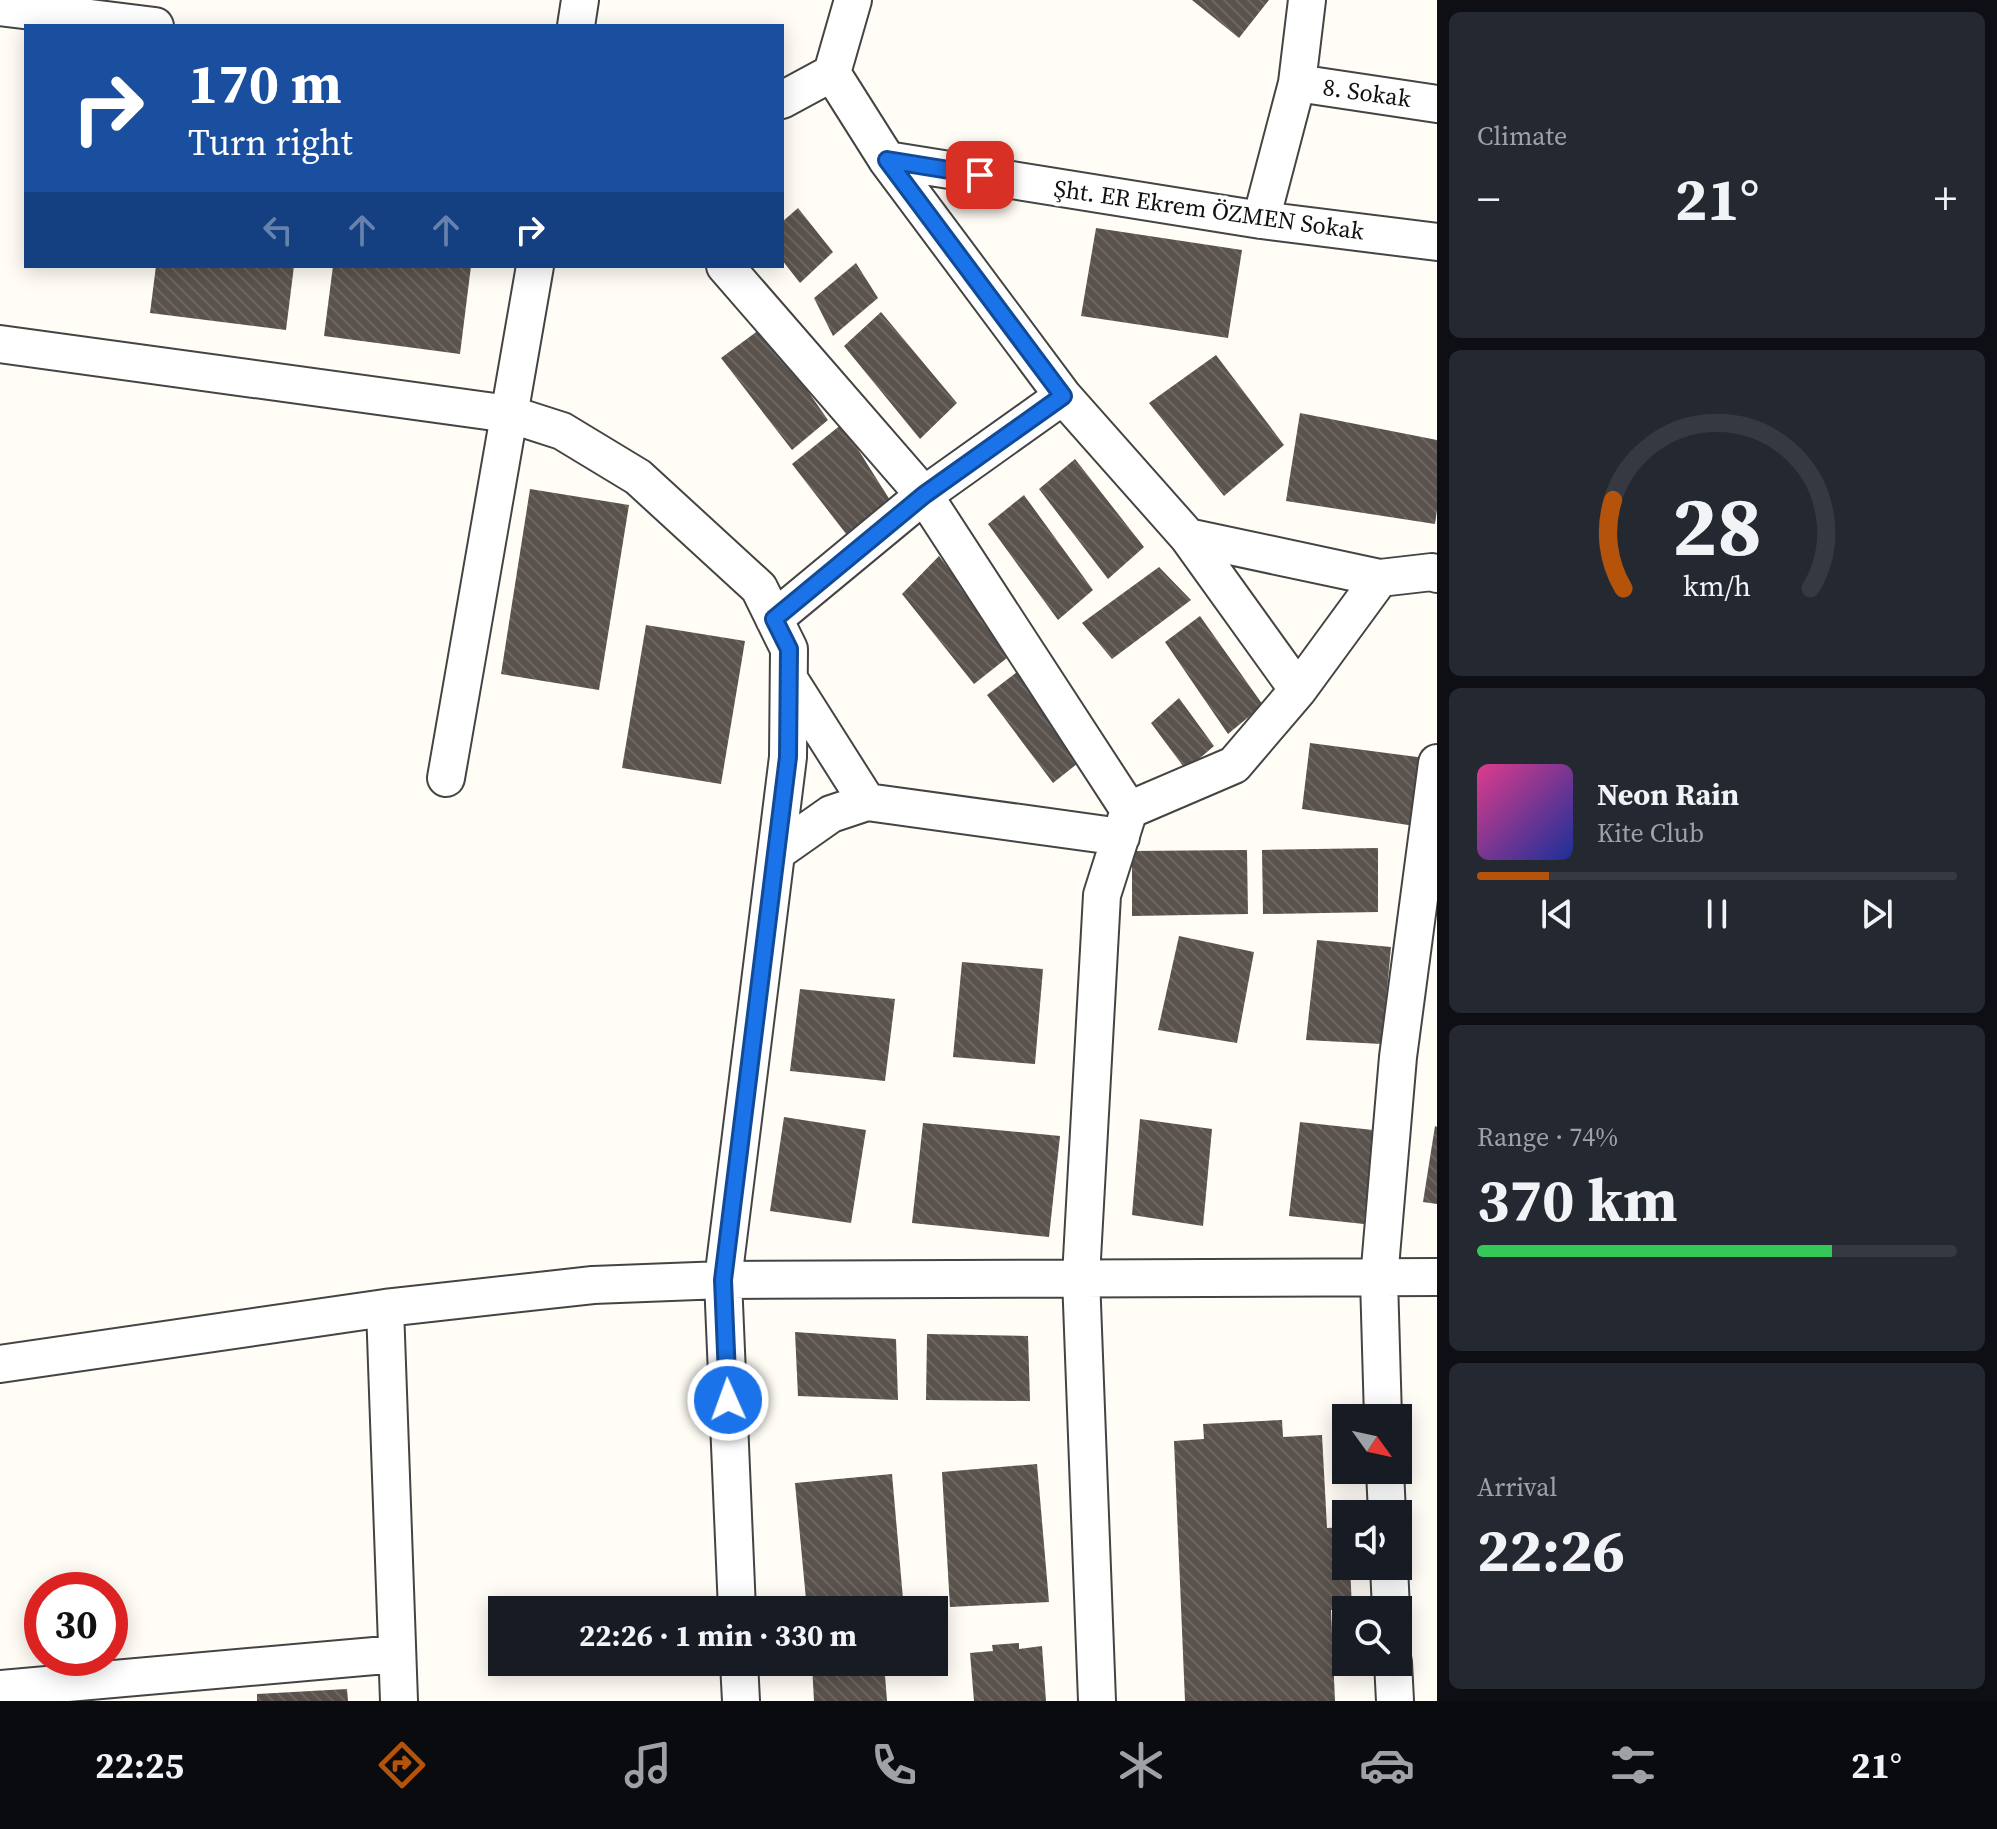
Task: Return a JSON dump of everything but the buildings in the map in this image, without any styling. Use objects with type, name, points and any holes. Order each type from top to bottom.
[{"type":"street","points":[[576,24],[580,0]]},
{"type":"street","points":[[784,99],[832,73],[853,0]]},
{"type":"street","points":[[1261,220],[1297,83],[1307,0]]},
{"type":"street","points":[[0,7],[139,24]]},
{"type":"street","points":[[832,73],[887,160],[1063,396],[1188,537],[1298,690]]},
{"type":"street","name":"8. Sokak","points":[[1297,83],[1437,104]]},
{"type":"street","name":"Şht. ER Ekrem ÖZMEN Sokak","points":[[887,160],[1261,220],[1437,242]]},
{"type":"street","points":[[446,778],[537,268]]},
{"type":"street","points":[[727,268],[924,495],[1125,824],[1102,895],[1081,1277],[1097,1701]]},
{"type":"street","points":[[0,344],[509,414],[562,431],[638,477],[759,588],[789,649],[788,757],[723,1280],[736,1596]]},
{"type":"street","points":[[774,619],[924,495],[1063,396]]},
{"type":"street","points":[[1188,537],[1380,578],[1435,565]]},
{"type":"street","points":[[777,852],[831,814],[867,802],[1125,824],[1234,765],[1298,690],[1380,578]]},
{"type":"street","points":[[788,678],[867,802]]},
{"type":"street","points":[[1383,1404],[1379,1279],[1398,1057],[1437,763]]},
{"type":"street","points":[[0,1364],[385,1308],[593,1285],[723,1280],[1437,1277]]},
{"type":"street","points":[[385,1308],[399,1701]]},
{"type":"street","points":[[0,1689],[94,1691],[397,1654]]},
{"type":"street","points":[[740,1676],[741,1701]]},
{"type":"street","points":[[1394,1676],[1395,1701]]},
{"type":"route","points":[[728,1400],[723,1280],[788,757],[789,649],[774,619],[924,495],[1063,396],[887,160],[980,175]]}]
